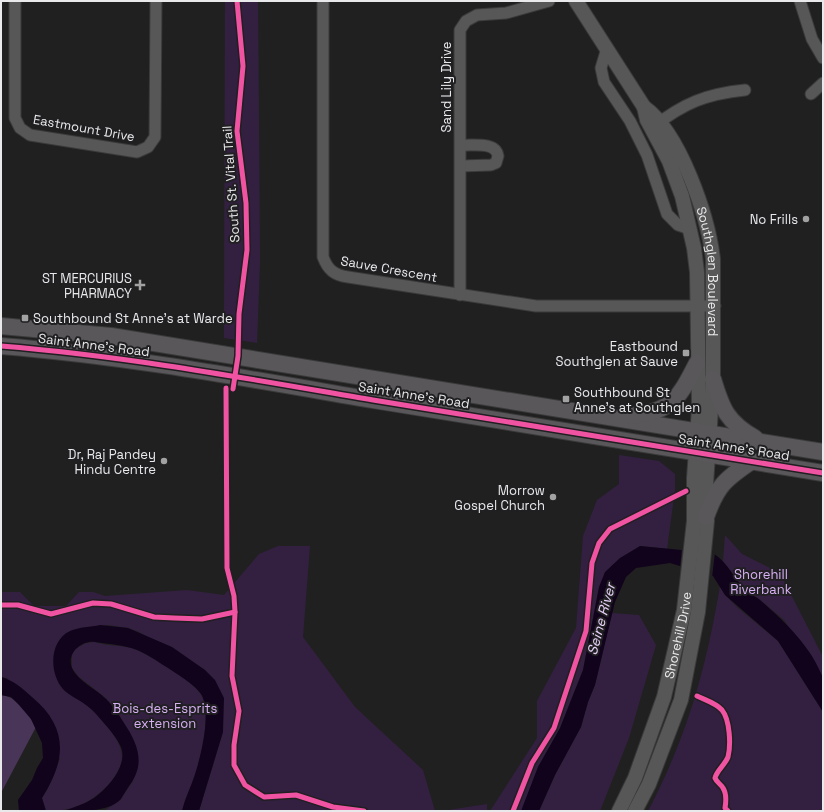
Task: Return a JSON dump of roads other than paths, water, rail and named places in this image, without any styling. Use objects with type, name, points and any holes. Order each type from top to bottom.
[{"type":"main road","name":"Saint Anne's Road","points":[[1,326],[111,336],[823,452]]},
{"type":"main road","name":"Saint Anne's Road","points":[[1,346],[89,355],[256,379],[341,395],[823,472]]},
{"type":"main road","points":[[614,418],[649,414],[670,405],[682,392],[697,363]]},
{"type":"main road","points":[[714,379],[726,414],[743,431],[764,442]]},
{"type":"main road","points":[[702,520],[714,495],[729,476],[752,461]]},
{"type":"street","name":"Eastmount Drive","points":[[15,1],[15,118],[20,128],[30,135],[137,152],[148,147],[155,137],[156,1]]},
{"type":"street","name":"Sauve Crescent","points":[[323,1],[323,257],[326,266],[332,272],[341,276],[536,306],[715,306]]},
{"type":"street","name":"Sand Lily Drive","points":[[460,295],[460,30],[469,18],[477,15],[510,12],[549,1]]},
{"type":"street","name":"Southglen Boulevard","points":[[576,1],[644,106],[655,114],[656,125],[679,189],[690,229],[697,272],[697,363],[699,408],[703,432]]},
{"type":"street","points":[[800,1],[812,39],[823,58]]},
{"type":"street","name":"Southglen Boulevard","points":[[607,48],[601,68],[601,75],[604,82],[630,122],[647,155],[667,214],[678,225],[690,229]]},
{"type":"street","points":[[811,94],[823,83]]},
{"type":"street","points":[[656,125],[675,111],[702,98],[721,93],[746,90]]},
{"type":"street","name":"Southglen Boulevard","points":[[656,125],[681,156],[700,202],[712,245],[715,306],[714,379],[703,432],[702,452]]},
{"type":"street","name":"Sand Lily Drive","points":[[461,146],[490,146],[496,150],[498,156],[493,165],[461,166]]},
{"type":"street","name":"Shorehill Drive","points":[[635,811],[649,784],[680,700],[698,612],[702,520],[706,485],[702,452]]},
{"type":"street","name":"Shorehill Drive","points":[[619,811],[634,778],[664,697],[684,610],[702,520]]},
{"type":"water","name":"Seine River","points":[[640,546],[713,553],[718,557],[727,566],[745,590],[758,599],[778,617],[796,635],[811,655],[823,678],[823,712],[778,641],[725,595],[713,576],[670,563],[636,568],[626,577],[615,602],[595,685],[588,702],[581,727],[555,775],[539,811],[521,811],[538,767],[560,728],[583,670],[599,587],[605,572],[620,558]]},
{"type":"water","points":[[100,625],[128,628],[172,647],[205,670],[215,680],[224,698],[223,732],[199,811],[182,811],[197,766],[206,722],[206,711],[201,694],[183,678],[141,652],[122,646],[90,642],[80,646],[73,653],[71,658],[72,668],[78,677],[109,701],[116,710],[133,739],[139,762],[134,778],[121,799],[116,803],[102,809],[64,811],[87,802],[106,788],[116,775],[122,761],[121,747],[115,737],[90,708],[68,694],[63,689],[55,675],[53,658],[58,642],[63,636],[70,631]]},
{"type":"water","points":[[1,677],[10,680],[17,685],[44,709],[53,721],[58,733],[60,745],[56,771],[42,798],[46,811],[19,811],[18,800],[32,780],[43,758],[42,743],[31,719],[11,697],[1,695]]},
{"type":"place","name":"No Frills","points":[[806,219]]},
{"type":"place","name":"ST MERCURIUS PHARMACY","points":[[140,285]]},
{"type":"place","name":"Southbound St Anne's at Warde","points":[[25,318]]},
{"type":"place","name":"Eastbound Southglen at Sauve","points":[[686,353]]},
{"type":"place","name":"Southbound St Anne's at Southglen","points":[[566,399]]},
{"type":"place","name":"Dr, Raj Pandey Hindu Centre","points":[[164,461]]},
{"type":"place","name":"Morrow Gospel Church","points":[[553,497]]},
{"type":"park label","name":"Shorehill Riverbank","points":[[761,582]]},
{"type":"park label","name":"Bois-des-Esprits extension","points":[[165,716]]}]
